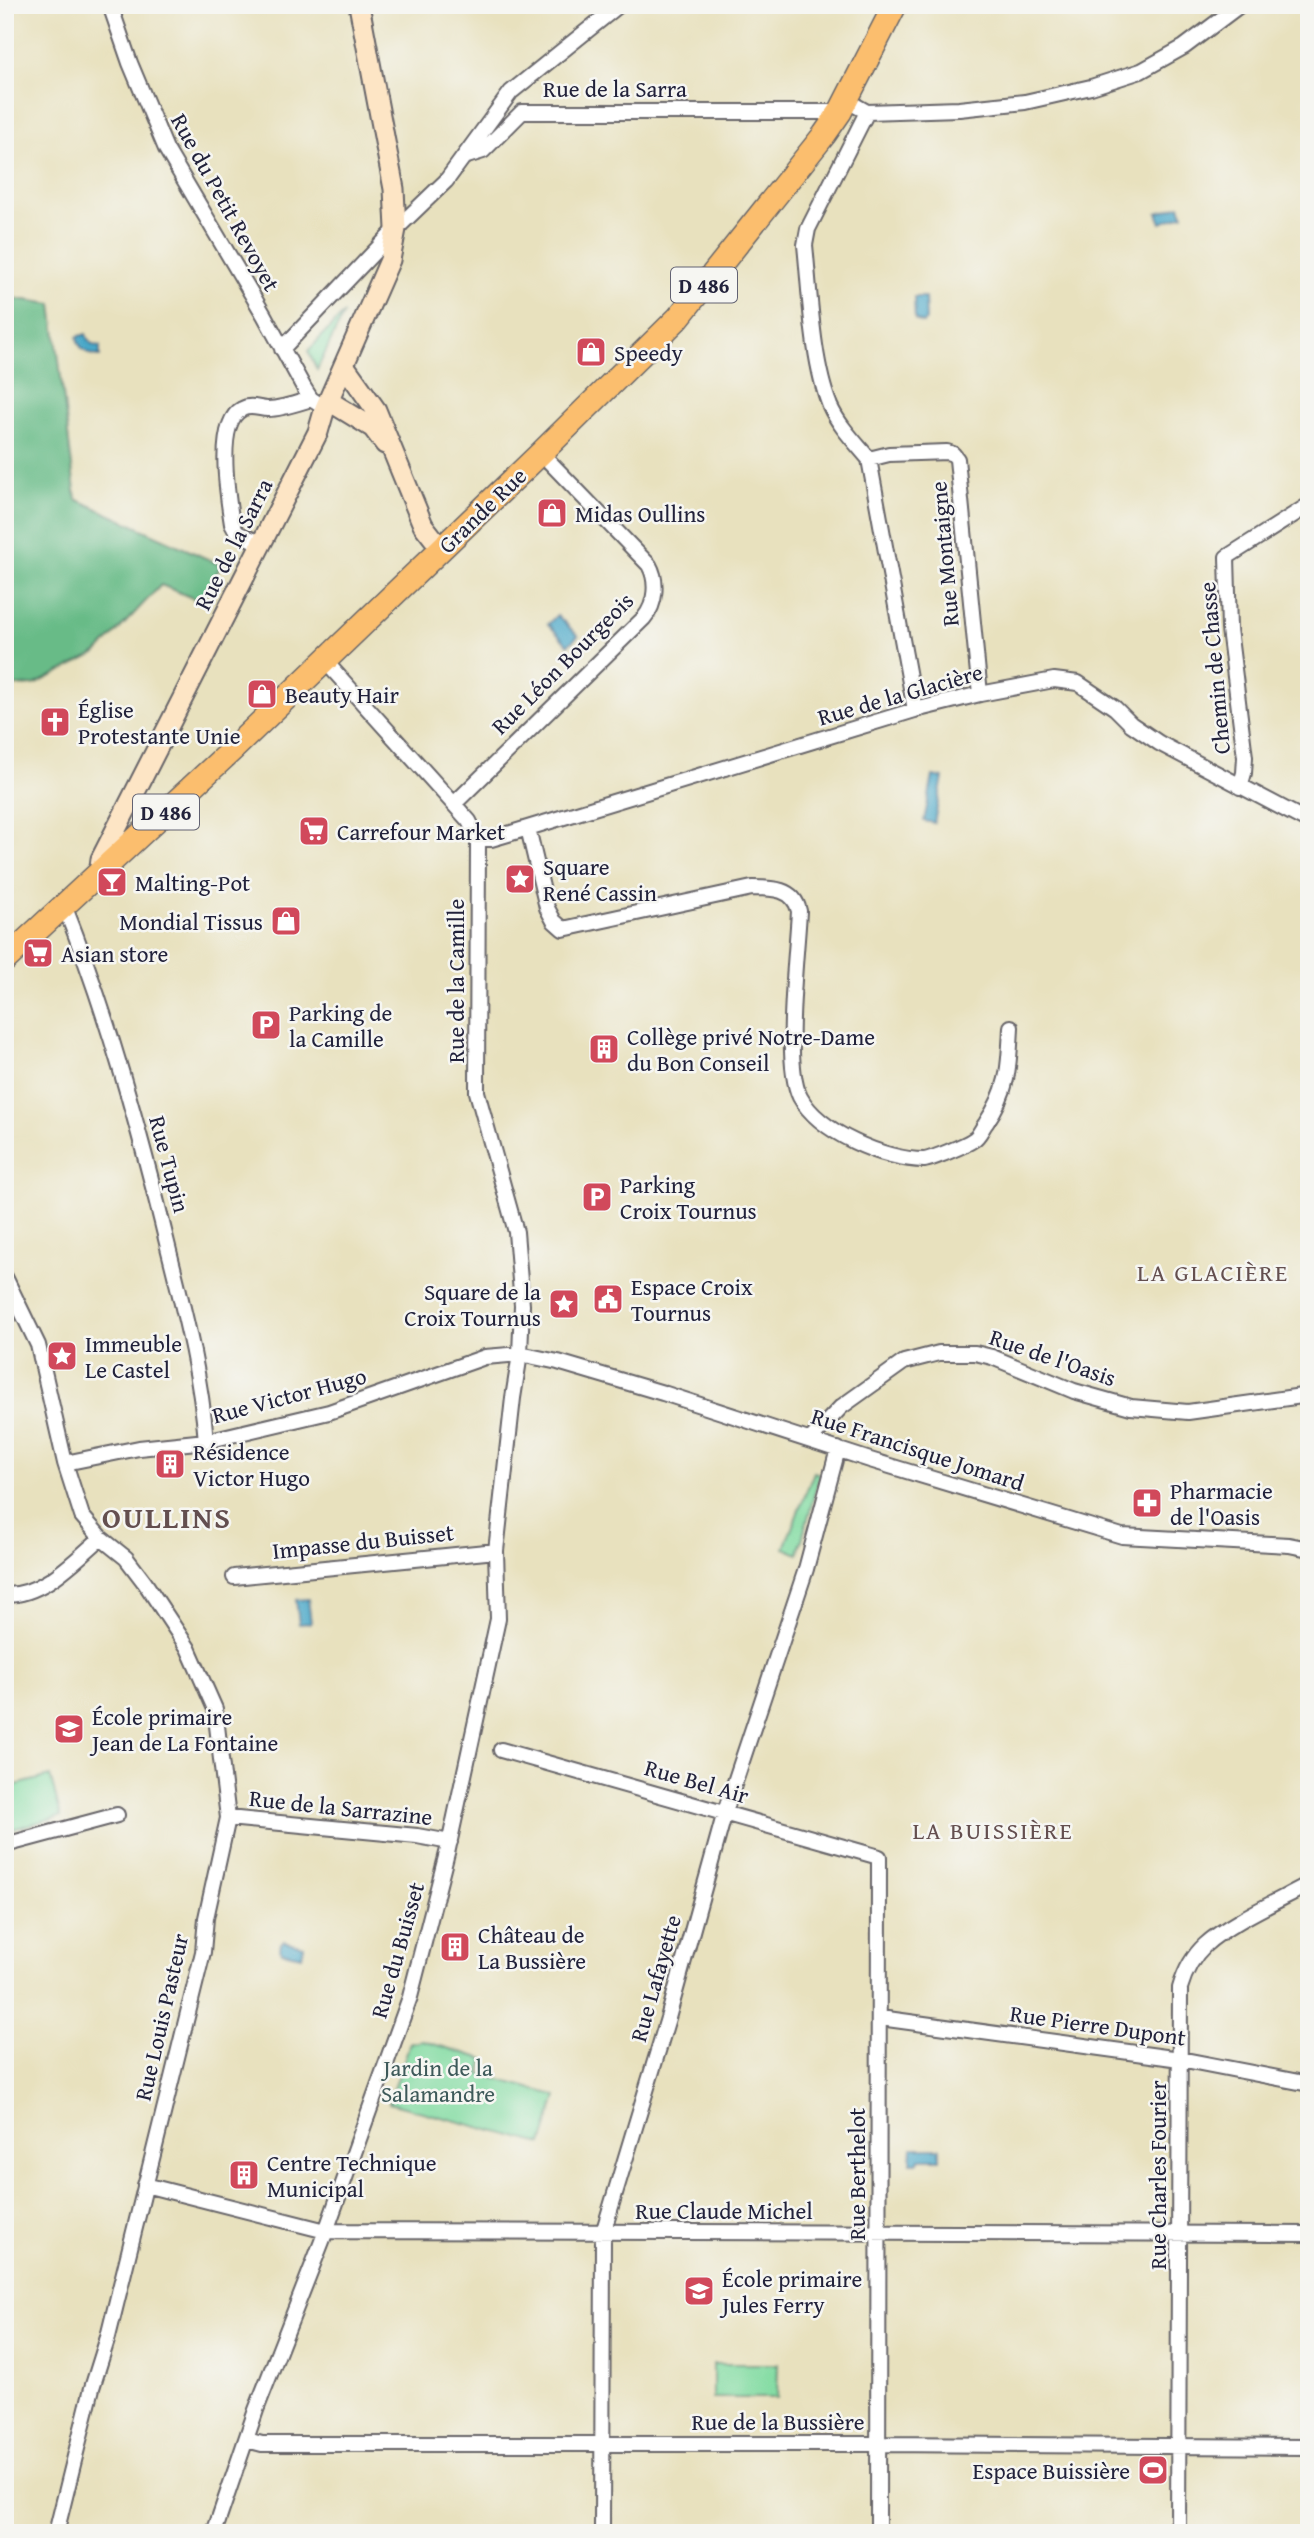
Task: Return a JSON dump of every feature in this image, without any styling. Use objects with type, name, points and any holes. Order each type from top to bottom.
[{"type":"main road","name":"Grande Rue","points":[[5,960],[325,661],[678,318],[824,135],[843,106],[895,5]]},
{"type":"street","name":"Rue du Petit Revoyet","points":[[110,5],[130,63],[166,149],[282,349],[321,403]]},
{"type":"street","points":[[359,5],[394,189],[397,229]]},
{"type":"street","points":[[464,157],[511,92],[619,5]]},
{"type":"street","points":[[843,106],[867,112],[959,108],[1025,102],[1091,87],[1141,71],[1184,47],[1240,5]]},
{"type":"street","points":[[594,6],[596,22]]},
{"type":"street","name":"Rue de la Sarra","points":[[282,349],[446,181],[464,157],[483,150],[522,112],[843,106]]},
{"type":"street","points":[[867,112],[808,229],[805,245],[820,378],[838,419],[869,458],[915,710]]},
{"type":"street","name":"Rue de la Sarra","points":[[99,875],[101,859],[318,432],[321,403],[344,365],[390,260],[397,229]]},
{"type":"street","points":[[344,365],[376,410],[423,525],[441,548]]},
{"type":"street","points":[[260,544],[237,533],[232,524],[225,454],[230,425],[240,410],[254,406],[268,409],[321,403],[373,428],[392,453]]},
{"type":"street","name":"Rue Montaigne","points":[[869,458],[889,454],[947,452],[957,459],[980,694]]},
{"type":"street","name":"Rue Léon Bourgeois","points":[[454,804],[644,618],[653,605],[653,572],[649,565],[541,453]]},
{"type":"street","name":"Chemin de Chasse","points":[[1240,787],[1245,757],[1229,629],[1227,557],[1309,505]]},
{"type":"street","points":[[325,661],[454,804],[472,825],[478,839]]},
{"type":"street","name":"Rue de la Glacière","points":[[478,839],[498,837],[530,828],[915,710],[1054,680],[1077,683],[1115,708],[1159,743],[1309,822]]},
{"type":"street","points":[[530,828],[547,908],[554,921],[563,929],[752,888],[777,889],[797,901],[799,911],[791,1064],[799,1095],[815,1118],[858,1144],[893,1155],[926,1160],[975,1140],[995,1109],[1008,1077],[1011,1027]]},
{"type":"street","name":"Rue de la Camille","points":[[478,839],[477,1086],[516,1232],[523,1305],[520,1354]]},
{"type":"street","name":"Rue Tupin","points":[[64,905],[111,1040],[151,1176],[190,1338],[203,1403],[206,1441]]},
{"type":"street","name":"Rue Louis Pasteur","points":[[5,1277],[38,1345],[65,1463],[82,1516],[101,1538],[126,1558],[145,1583],[188,1648],[215,1709],[228,1818],[206,1918],[202,1952],[108,2337],[92,2388],[56,2533]]},
{"type":"street","name":"Rue de l'Oasis","points":[[811,1440],[841,1407],[895,1368],[915,1357],[939,1353],[975,1353],[992,1357],[1074,1391],[1131,1407],[1188,1412],[1309,1395]]},
{"type":"street","name":"Rue Francisque Jomard","points":[[520,1354],[628,1382],[1122,1536],[1289,1545],[1309,1549]]},
{"type":"street","name":"Rue Victor Hugo","points":[[65,1463],[139,1448],[206,1441],[329,1412],[485,1357],[520,1354]]},
{"type":"street","name":"Rue du Buisset","points":[[214,2533],[410,1997],[450,1842],[498,1619],[496,1551],[520,1354]]},
{"type":"street","name":"Rue Lafayette","points":[[602,2533],[603,2233],[668,2018],[724,1812],[806,1569],[838,1449]]},
{"type":"street","points":[[5,1595],[16,1595],[39,1587],[101,1538]]},
{"type":"street","name":"Impasse du Buisset","points":[[234,1577],[496,1551]]},
{"type":"street","name":"Rue Bel Air","points":[[501,1750],[879,1857]]},
{"type":"street","points":[[5,1846],[117,1815]]},
{"type":"street","name":"Rue de la Sarrazine","points":[[228,1818],[417,1836],[450,1842]]},
{"type":"street","name":"Rue Berthelot","points":[[878,2533],[879,1857]]},
{"type":"street","name":"Rue Charles Fourier","points":[[1178,2533],[1180,1987],[1192,1961],[1205,1945],[1223,1932],[1309,1884]]},
{"type":"street","name":"Rue Pierre Dupont","points":[[880,2018],[1180,2059],[1309,2084]]},
{"type":"street","name":"Rue Claude Michel","points":[[145,2185],[326,2231],[1309,2234]]},
{"type":"street","name":"Rue de la Bussière","points":[[247,2440],[262,2444],[1309,2447]]},
{"type":"green space","points":[[5,277],[12,298],[52,304],[76,499],[221,565],[202,602],[161,585],[97,653],[34,685],[5,687]]},
{"type":"green space","points":[[344,313],[317,370],[308,351]]},
{"type":"green space","points":[[814,1472],[820,1474],[798,1554],[784,1548]]},
{"type":"green space","points":[[50,1776],[61,1816],[6,1831],[5,1788]]},
{"type":"green space","name":"Jardin de la Salamandre","points":[[423,2041],[484,2059],[480,2074],[557,2096],[542,2144],[389,2103],[410,2043]]},
{"type":"green space","points":[[713,2364],[778,2364],[777,2398],[713,2398]]},
{"type":"water","points":[[1180,205],[1183,215],[1161,223],[1157,213]]},
{"type":"water","points":[[914,297],[925,297],[926,320],[923,323],[915,320]]},
{"type":"water","points":[[86,334],[91,343],[100,346],[100,356],[88,353],[80,345],[77,337]]},
{"type":"water","points":[[557,615],[578,636],[568,645],[548,624]]},
{"type":"water","points":[[933,776],[943,778],[934,823],[924,821]]},
{"type":"water","points":[[308,1599],[311,1623],[299,1624],[296,1600]]},
{"type":"water","points":[[284,1941],[304,1946],[302,1956],[282,1952],[281,1943]]},
{"type":"water","points":[[912,2148],[940,2148],[940,2159],[920,2159],[917,2163],[911,2163]]},
{"type":"place","name":"Speedy","points":[[591,352]]},
{"type":"place","name":"Midas Oullins","points":[[552,513]]},
{"type":"place","name":"Beauty Hair","points":[[262,694]]},
{"type":"place","name":"Église Protestante Unie","points":[[55,722]]},
{"type":"place","name":"Carrefour Market","points":[[314,831]]},
{"type":"place","name":"Square René Cassin","points":[[520,879]]},
{"type":"place","name":"Malting-Pot","points":[[112,882]]},
{"type":"place","name":"Mondial Tissus","points":[[286,921]]},
{"type":"place","name":"Asian store","points":[[38,953]]},
{"type":"place","name":"Parking de la Camille","points":[[266,1025]]},
{"type":"place","name":"Collège privé Notre-Dame du Bon Conseil","points":[[604,1049]]},
{"type":"place","name":"Parking Croix Tournus","points":[[597,1197]]},
{"type":"place","name":"Espace Croix Tournus","points":[[608,1299]]},
{"type":"place","name":"Square de la Croix Tournus","points":[[564,1304]]},
{"type":"place","name":"Immeuble Le Castel","points":[[62,1356]]},
{"type":"place","name":"Résidence Victor Hugo","points":[[170,1464]]},
{"type":"place","name":"Pharmacie de l'Oasis","points":[[1147,1503]]},
{"type":"place","name":"École primaire Jean de La Fontaine","points":[[69,1729]]},
{"type":"place","name":"Château de La Bussière","points":[[455,1947]]},
{"type":"place","name":"Centre Technique Municipal","points":[[244,2175]]},
{"type":"place","name":"École primaire Jules Ferry","points":[[699,2291]]},
{"type":"place","name":"Espace Buissière","points":[[1153,2470]]},
{"type":"district","name":"LA GLACIÈRE","points":[[1213,1272]]},
{"type":"district","name":"OULLINS","points":[[167,1517]]},
{"type":"district","name":"LA BUISSIÈRE","points":[[993,1830]]}]
